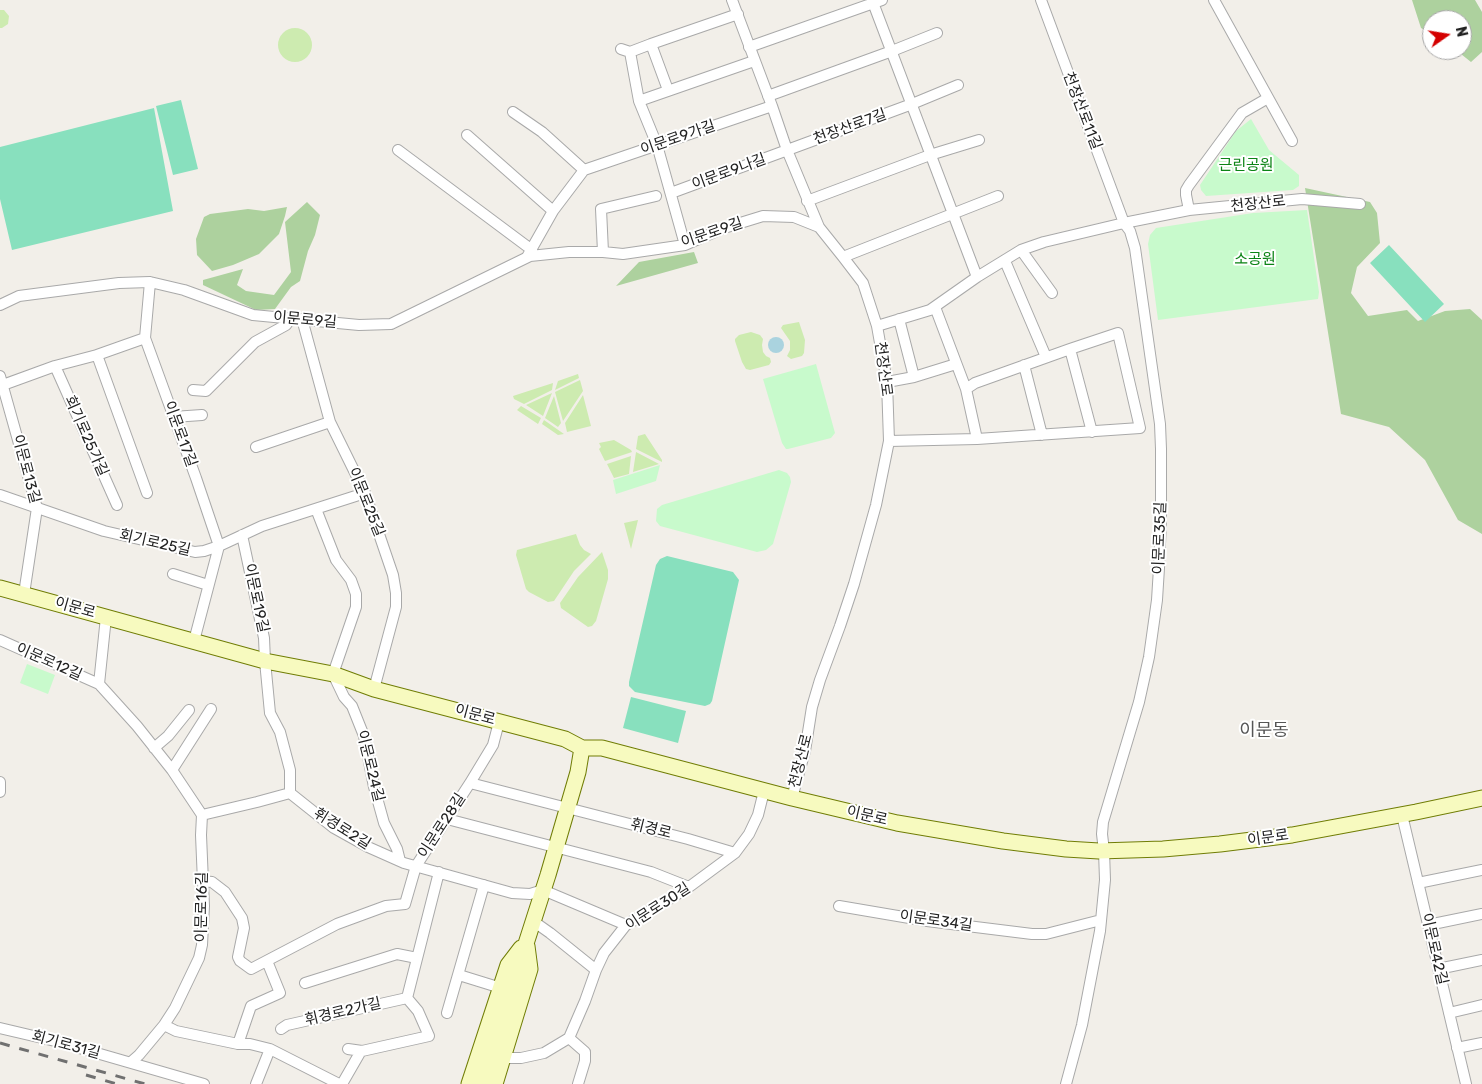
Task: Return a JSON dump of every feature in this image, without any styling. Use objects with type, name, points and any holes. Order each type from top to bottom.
[{"type":"main road","name":"이문로","points":[[0,588],[265,661],[333,674],[374,688],[564,739],[582,748],[602,748],[792,798],[934,830],[1066,849],[1104,851],[1249,841],[1292,835],[1482,798]]},
{"type":"main road","points":[[481,1084],[556,848],[578,772],[582,748]]},
{"type":"main road","points":[[469,1084],[508,965],[527,942]]},
{"type":"main road","points":[[495,1084],[530,970],[527,942]]},
{"type":"street","points":[[732,0],[807,201],[819,227],[863,283],[877,326]]},
{"type":"street","name":"천장산로11길","points":[[1040,0],[1124,223]]},
{"type":"street","points":[[1214,0],[1292,141]]},
{"type":"street","points":[[749,47],[876,1],[930,155],[977,277]]},
{"type":"street","points":[[668,90],[651,44],[738,14]]},
{"type":"street","points":[[768,96],[938,33]]},
{"type":"street","name":"이문로9나길","points":[[651,44],[625,51],[639,101],[657,145],[686,245]]},
{"type":"street","points":[[639,101],[754,61]]},
{"type":"street","name":"천장산로7길","points":[[787,150],[958,85]]},
{"type":"street","points":[[1189,210],[1186,196],[1189,185],[1242,113],[1268,98]]},
{"type":"street","name":"이문로9가길","points":[[584,170],[772,106]]},
{"type":"street","points":[[398,150],[530,253],[553,211],[584,170],[542,132],[513,112]]},
{"type":"street","points":[[467,135],[553,211]]},
{"type":"street","points":[[807,201],[930,155],[979,140]]},
{"type":"street","name":"이문로9나길","points":[[670,193],[787,150]]},
{"type":"street","points":[[603,252],[601,210],[656,196]]},
{"type":"street","points":[[843,257],[998,196]]},
{"type":"street","name":"천장산로","points":[[792,798],[805,751],[812,707],[854,584],[876,505],[889,441],[887,382],[877,326],[930,310],[977,277],[1021,250],[1044,242],[1189,210],[1311,199],[1360,204]]},
{"type":"street","name":"이문로9길","points":[[0,305],[19,296],[119,283],[150,282],[184,290],[253,315],[359,325],[392,324],[530,253],[603,252],[623,254],[686,245],[724,228],[764,216],[794,217],[819,227]]},
{"type":"street","name":"이문로35길","points":[[1066,1084],[1092,980],[1101,920],[1105,880],[1103,822],[1139,702],[1149,657],[1157,600],[1162,463],[1160,424],[1135,248],[1130,231],[1124,223]]},
{"type":"street","points":[[1021,250],[1052,293]]},
{"type":"street","points":[[1005,261],[1046,357]]},
{"type":"street","name":"이문로17길","points":[[150,282],[145,338],[196,478],[218,546]]},
{"type":"street","points":[[935,307],[966,389],[977,439]]},
{"type":"street","points":[[193,390],[206,391],[255,342],[286,325],[291,318]]},
{"type":"street","name":"이문로25길","points":[[302,319],[330,422],[365,493],[393,576],[397,600],[374,688]]},
{"type":"street","points":[[899,319],[914,377]]},
{"type":"street","points":[[889,441],[977,439],[1140,428],[1118,333],[1070,348],[976,383],[966,389]]},
{"type":"street","points":[[1,382],[97,355],[145,338]]},
{"type":"street","points":[[1070,348],[1092,432]]},
{"type":"street","points":[[97,355],[147,493]]},
{"type":"street","points":[[887,382],[914,377],[956,364]]},
{"type":"street","points":[[1024,365],[1042,435]]},
{"type":"street","name":"회기로25가길","points":[[55,366],[116,505]]},
{"type":"street","name":"이문로13길","points":[[1,382],[37,508],[24,594]]},
{"type":"street","points":[[173,417],[202,415]]},
{"type":"street","points":[[256,447],[301,430],[330,422]]},
{"type":"street","name":"회기로25길","points":[[0,495],[104,531],[182,550],[199,552],[218,546],[262,526],[365,493]]},
{"type":"street","points":[[316,509],[336,560],[351,580],[356,594],[356,606],[333,674]]},
{"type":"street","name":"이문로19길","points":[[242,535],[264,638],[265,661]]},
{"type":"street","points":[[194,641],[218,546]]},
{"type":"street","points":[[173,574],[208,585]]},
{"type":"street","points":[[106,617],[99,684],[137,726],[172,770],[202,815],[290,793],[290,770],[282,736],[270,713],[265,661]]},
{"type":"street","name":"이문로12길","points":[[0,640],[99,684]]},
{"type":"street","name":"이문로24길","points":[[333,674],[344,697],[352,706],[364,736],[374,787],[384,823],[397,849],[400,861]]},
{"type":"street","points":[[172,770],[211,709]]},
{"type":"street","points":[[154,748],[168,736],[190,710]]},
{"type":"street","name":"이문로28길","points":[[202,881],[212,882],[225,892],[242,918],[244,928],[238,955],[240,961],[252,969],[342,922],[386,906],[405,904],[416,866],[470,783],[494,742],[499,722]]},
{"type":"street","points":[[0,782],[0,792]]},
{"type":"street","name":"휘경로","points":[[470,783],[688,839],[735,853]]},
{"type":"street","name":"이문로30길","points":[[570,1038],[604,953],[626,925],[689,887],[735,853],[749,834],[758,815],[764,791]]},
{"type":"street","name":"휘경로2길","points":[[290,793],[334,828],[368,847],[400,861],[517,894],[530,894],[543,890]]},
{"type":"street","name":"이문로42길","points":[[1402,814],[1466,1084]]},
{"type":"street","name":"이문로16길","points":[[131,1062],[143,1051],[164,1025],[175,1008],[199,958],[202,945],[204,906],[202,815]]},
{"type":"street","points":[[447,819],[651,872],[689,887]]},
{"type":"street","points":[[1418,883],[1482,870]]},
{"type":"street","points":[[348,1049],[361,1051],[429,1036],[418,1012],[407,998],[439,872]]},
{"type":"street","points":[[447,1013],[484,885]]},
{"type":"street","points":[[543,890],[626,925]]},
{"type":"street","name":"이문로34길","points":[[840,906],[927,921],[1032,934],[1046,934],[1101,920]]},
{"type":"street","points":[[1428,925],[1482,914]]},
{"type":"street","points":[[533,921],[596,970]]},
{"type":"street","points":[[305,983],[397,954],[417,958]]},
{"type":"street","points":[[1438,969],[1482,960]]},
{"type":"street","points":[[238,1044],[251,1006],[280,993],[267,961]]},
{"type":"street","points":[[459,975],[500,988]]},
{"type":"street","name":"휘경로2가길","points":[[281,1029],[287,1025],[407,998]]},
{"type":"street","points":[[1449,1013],[1482,1005]]},
{"type":"street","points":[[164,1025],[176,1030],[270,1049],[341,1084],[361,1051]]},
{"type":"street","name":"회기로31길","points":[[0,1028],[55,1041],[204,1084]]},
{"type":"street","points":[[503,1058],[521,1058],[544,1054],[570,1038],[585,1052],[585,1061],[578,1084]]},
{"type":"street","points":[[1457,1048],[1482,1043]]},
{"type":"street","points":[[256,1084],[270,1049]]},
{"type":"green space","points":[[1412,0],[1475,0],[1482,12],[1482,52],[1471,62],[1468,60],[1472,60],[1472,10],[1422,10],[1421,28]]},
{"type":"green space","points":[[0,10],[4,10],[9,16],[8,24],[2,28],[0,28]]},
{"type":"green space","points":[[295,28],[302,29],[307,33],[311,38],[311,52],[307,57],[302,61],[295,62],[288,61],[283,57],[279,52],[278,45],[279,38],[283,33],[288,29]]},
{"type":"green space","points":[[181,100],[198,169],[173,175],[156,106]]},
{"type":"green space","points":[[154,108],[173,211],[12,250],[0,199],[0,147]]},
{"type":"green space","name":"근린공원","points":[[1251,119],[1269,150],[1299,175],[1299,186],[1293,190],[1206,196],[1201,190],[1200,185],[1236,131]]},
{"type":"green space","points":[[1305,188],[1370,202],[1377,213],[1380,243],[1357,267],[1351,293],[1368,316],[1407,310],[1418,321],[1445,311],[1470,309],[1482,320],[1482,534],[1458,520],[1425,460],[1389,427],[1341,414]]},
{"type":"green space","points":[[307,202],[320,215],[315,235],[308,251],[300,281],[291,287],[275,309],[256,310],[203,285],[203,280],[243,269],[237,285],[246,291],[274,295],[291,272],[285,222]]},
{"type":"green space","points":[[287,207],[279,234],[259,254],[233,265],[212,271],[197,255],[196,239],[204,217],[210,214],[248,209],[264,211]]},
{"type":"green space","name":"소공원","points":[[1307,210],[1319,292],[1318,299],[1158,320],[1148,244],[1150,235],[1156,228],[1253,213]]},
{"type":"green space","points":[[1389,245],[1444,304],[1425,322],[1370,263]]},
{"type":"green space","points":[[694,252],[698,263],[616,286],[639,262]]},
{"type":"green space","points":[[799,322],[805,340],[804,353],[802,356],[791,359],[787,356],[790,350],[790,341],[781,328],[783,325]]},
{"type":"green space","points":[[751,332],[760,335],[763,339],[763,352],[770,358],[771,362],[769,365],[750,370],[746,369],[742,362],[735,339],[739,335]]},
{"type":"green space","points":[[816,364],[835,433],[831,438],[786,449],[782,443],[763,379]]},
{"type":"green space","points":[[578,374],[579,378],[555,390],[558,381]]},
{"type":"green space","points":[[580,380],[583,391],[563,421],[555,392]]},
{"type":"green space","points":[[553,383],[552,390],[524,404],[514,399],[513,396]]},
{"type":"green space","points":[[552,393],[543,416],[526,405]]},
{"type":"green space","points":[[583,395],[591,426],[567,432],[565,423]]},
{"type":"green space","points":[[554,396],[561,423],[558,427],[545,418]]},
{"type":"green space","points":[[521,406],[541,418],[538,424],[517,410]]},
{"type":"green space","points":[[544,420],[564,434],[558,435],[542,424]]},
{"type":"green space","points":[[645,434],[662,462],[636,449],[638,436]]},
{"type":"green space","points":[[614,440],[632,452],[605,461],[599,449],[601,447],[599,443]]},
{"type":"green space","points":[[636,452],[659,464],[633,472]]},
{"type":"green space","points":[[631,456],[629,474],[614,478],[607,464]]},
{"type":"green space","points":[[660,465],[656,481],[616,494],[613,480]]},
{"type":"green space","points":[[779,470],[787,473],[791,482],[773,544],[766,550],[757,552],[660,526],[656,521],[657,509],[662,505]]},
{"type":"green space","points":[[638,520],[631,549],[624,523]]},
{"type":"green space","points":[[576,534],[580,545],[591,554],[574,571],[554,601],[548,602],[529,592],[526,589],[516,555],[517,550]]},
{"type":"green space","points":[[602,552],[608,570],[608,579],[596,621],[592,626],[588,627],[561,608],[560,603],[578,577]]},
{"type":"green space","points":[[667,556],[733,572],[739,580],[712,701],[705,706],[635,692],[629,686],[656,565],[660,559]]},
{"type":"green space","points":[[27,664],[55,675],[48,694],[20,683]]},
{"type":"green space","points":[[631,697],[686,711],[678,743],[623,728]]},
{"type":"water","points":[[773,337],[779,337],[784,342],[782,351],[773,353],[768,348],[768,342]]},
{"type":"railway","points":[[0,1043],[145,1084]]},
{"type":"railway","points":[[86,1075],[117,1084]]},
{"type":"district","name":"이문동","points":[[1264,731]]}]
